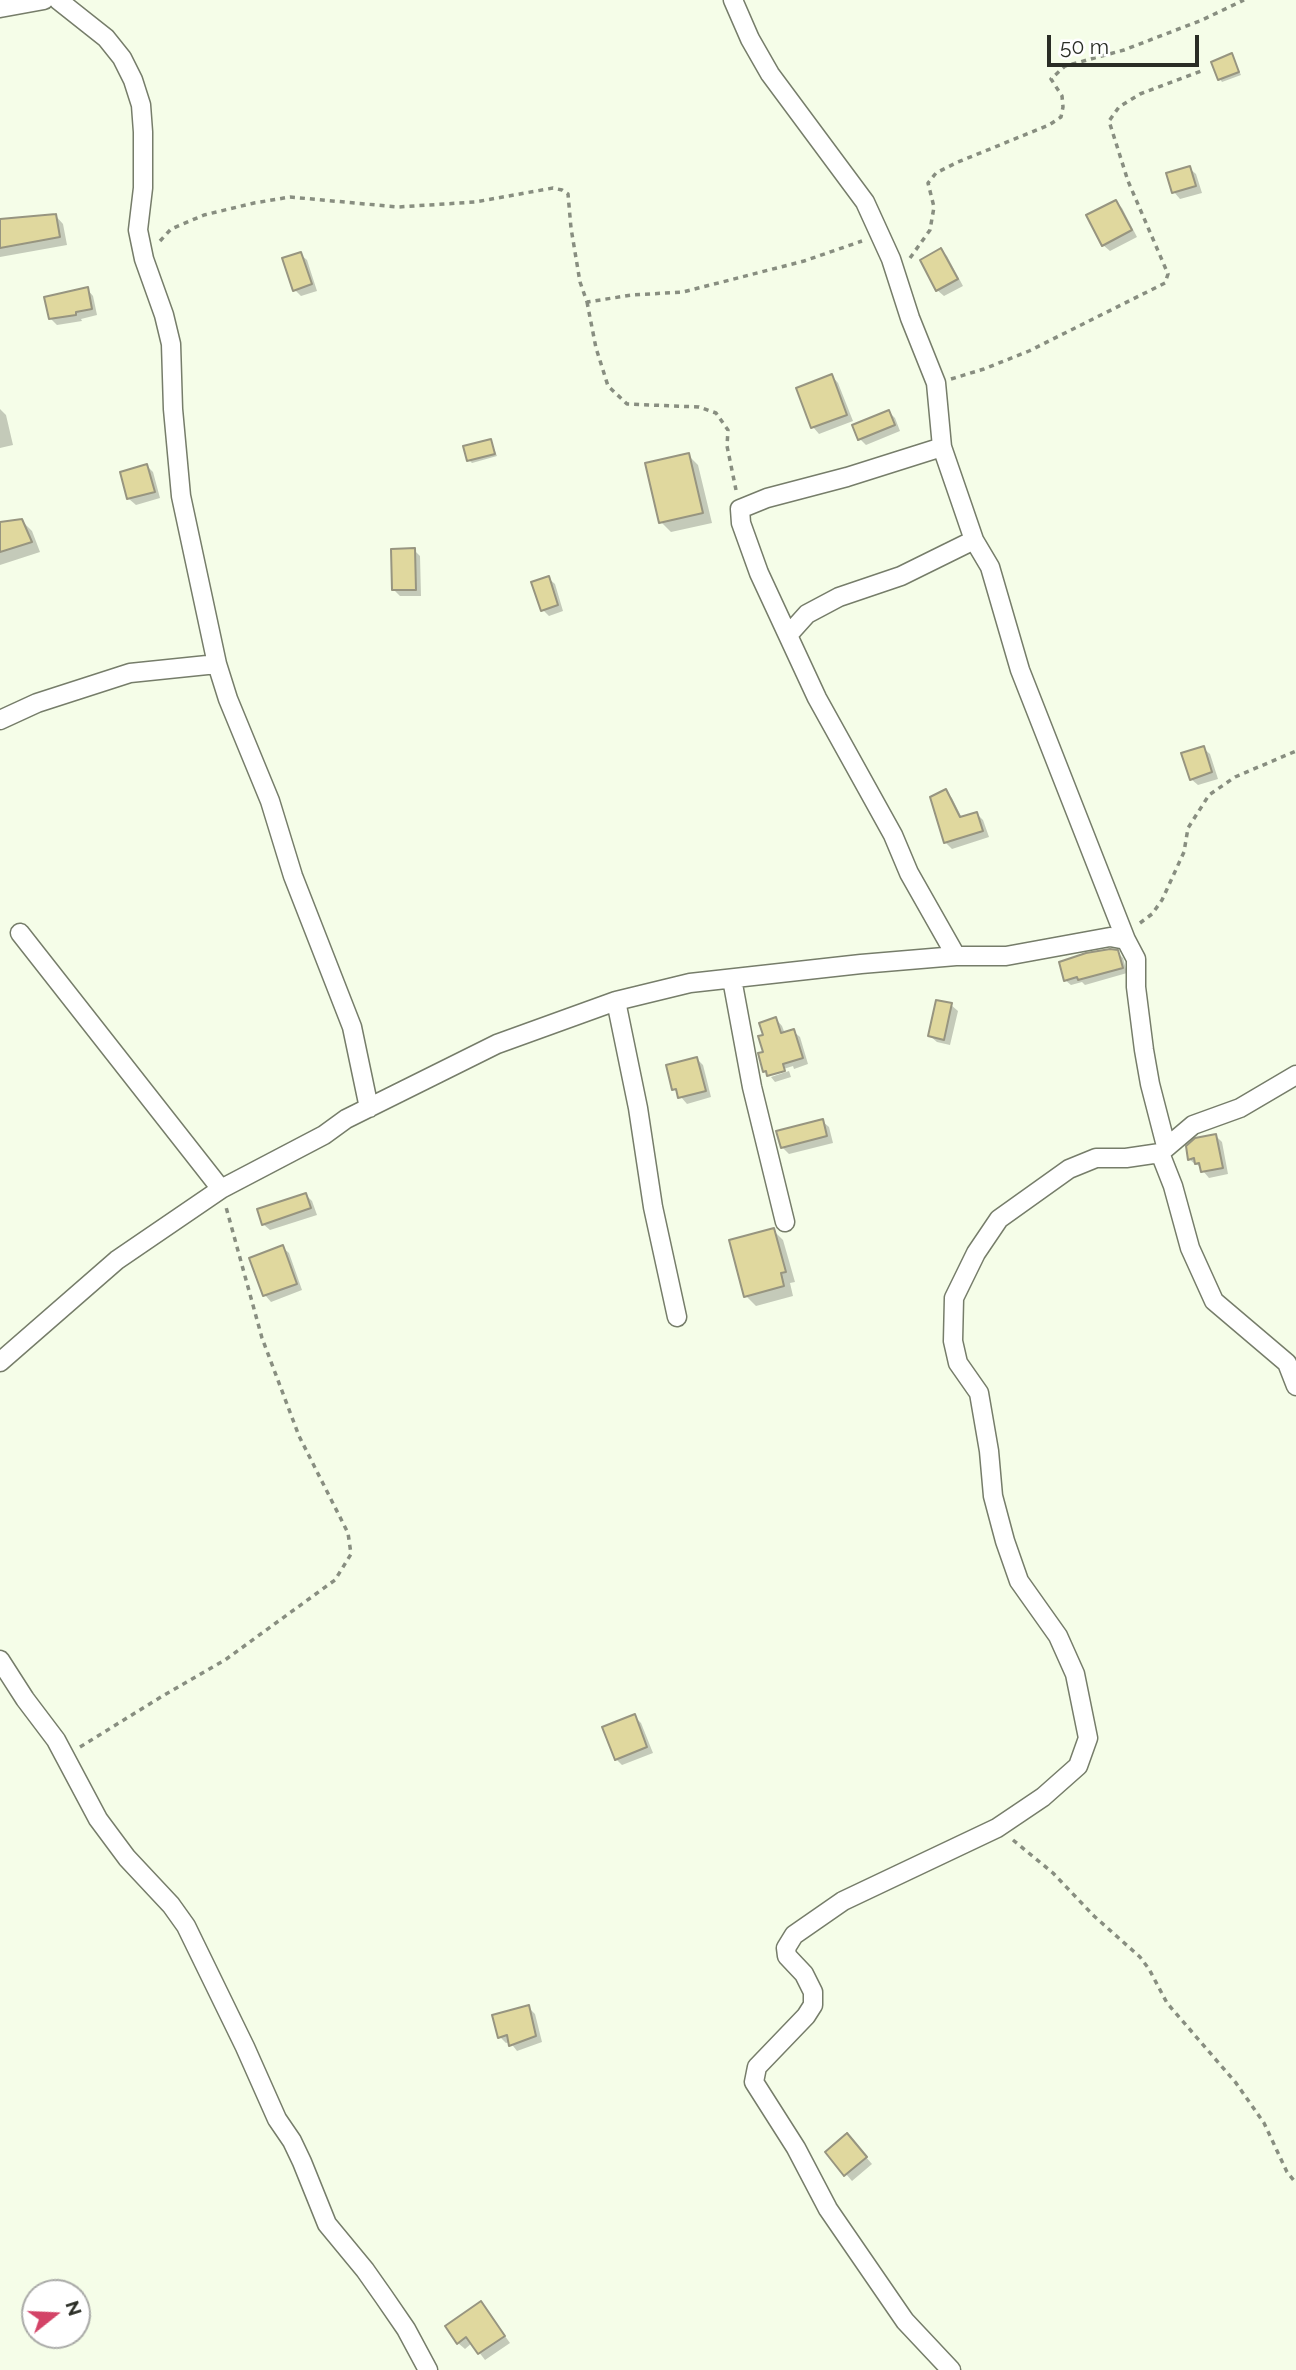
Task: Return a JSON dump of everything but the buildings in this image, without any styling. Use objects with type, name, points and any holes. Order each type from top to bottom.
[{"type":"street","points":[[0,8],[44,0]]},
{"type":"street","points":[[58,0],[106,38],[122,58],[141,105],[142,188],[138,230],[144,259],[164,315],[171,344],[173,409],[181,496],[217,664],[228,699],[270,801],[293,876],[352,1027],[369,1108]]},
{"type":"street","points":[[733,0],[750,40],[770,74],[865,202],[881,235],[936,383],[942,447],[974,540],[990,567],[1020,670],[1126,940],[1136,959],[1136,987],[1144,1050],[1163,1149],[1190,1248],[1214,1301],[1287,1363],[1296,1386]]},
{"type":"street","points":[[942,447],[847,477],[767,498],[740,509],[741,523],[759,573],[817,698],[956,956]]},
{"type":"street","points":[[789,634],[807,614],[839,597],[901,576],[974,540]]},
{"type":"street","points":[[0,720],[37,703],[130,673],[217,664]]},
{"type":"street","points":[[20,933],[221,1189]]},
{"type":"street","points":[[0,1362],[117,1260],[221,1189],[324,1135],[346,1119],[497,1044],[616,1001],[690,984],[861,964],[956,956],[1006,956],[1110,937],[1126,940]]},
{"type":"street","points":[[732,979],[752,1087],[785,1223]]},
{"type":"street","points":[[616,1001],[638,1108],[653,1207],[677,1317]]},
{"type":"street","points":[[951,2370],[905,2321],[828,2209],[796,2148],[754,2082],[757,2067],[806,2016],[813,2005],[813,1992],[804,1975],[787,1956],[786,1948],[794,1936],[843,1901],[997,1828],[1043,1797],[1078,1766],[1088,1738],[1075,1674],[1058,1636],[1019,1581],[1005,1541],[993,1496],[979,1393],[958,1363],[953,1341],[954,1298],[976,1253],[999,1220],[1069,1169],[1096,1158],[1126,1157],[1163,1149],[1193,1125],[1240,1108],[1296,1075]]},
{"type":"street","points":[[0,1660],[66,1756],[98,1819],[127,1858],[171,1905],[186,1926],[277,2119],[302,2162],[327,2224],[406,2329],[428,2370]]},
{"type":"path","points":[[901,290],[911,257],[930,230],[934,207],[928,183],[936,173],[979,152],[1049,125],[1061,117],[1062,96],[1051,79],[1065,66],[1124,50],[1202,20],[1244,0]]},
{"type":"path","points":[[936,383],[984,369],[1029,351],[1165,283],[1168,274],[1128,181],[1110,121],[1119,107],[1140,94],[1201,71]]},
{"type":"path","points":[[144,259],[172,229],[204,215],[290,197],[398,207],[475,202],[553,188],[562,190],[568,194],[580,282],[608,386],[627,404],[699,407],[716,413],[728,430],[727,446],[740,509]]},
{"type":"path","points":[[587,302],[632,295],[683,292],[804,261],[881,235]]},
{"type":"path","points":[[1126,940],[1162,900],[1184,852],[1188,828],[1209,795],[1235,777],[1296,751]]},
{"type":"path","points":[[66,1756],[225,1661],[335,1580],[351,1554],[348,1533],[299,1436],[262,1338],[221,1189]]},
{"type":"path","points":[[997,1828],[1053,1873],[1094,1916],[1140,1957],[1167,2003],[1236,2083],[1264,2123],[1287,2172],[1296,2183]]}]
